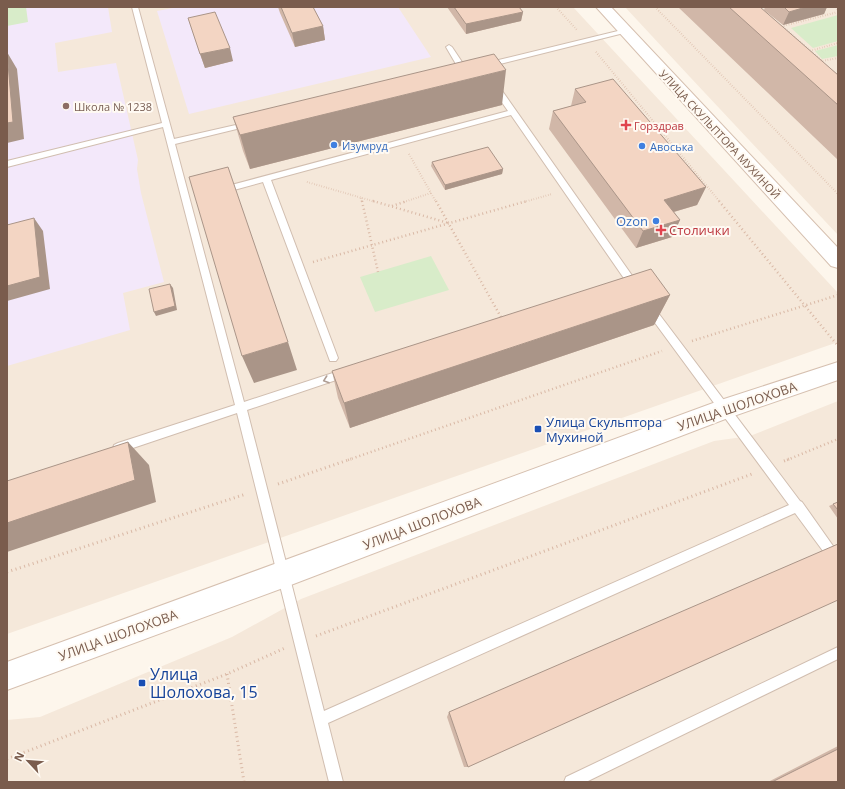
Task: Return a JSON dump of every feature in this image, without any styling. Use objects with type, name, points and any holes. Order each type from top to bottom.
[{"type":"street","name":"УЛИЦА СКУЛЬПТОРА МУХИНОЙ","points":[[603,7],[838,261]]},
{"type":"street","name":"УЛИЦА ШОЛОХОВА","points":[[7,676],[283,575],[724,409],[838,371]]},
{"type":"lane","points":[[135,7],[170,142],[190,198],[261,490],[336,782]]},
{"type":"lane","points":[[626,31],[480,66],[566,190],[624,279],[643,300],[676,346],[798,506],[838,562]]},
{"type":"lane","points":[[449,47],[463,71]]},
{"type":"lane","points":[[215,192],[512,112]]},
{"type":"lane","points":[[170,142],[257,122]]},
{"type":"lane","points":[[7,164],[166,124]]},
{"type":"lane","points":[[266,178],[333,358]]},
{"type":"lane","points":[[105,452],[353,370]]},
{"type":"lane","points":[[320,720],[798,506]]},
{"type":"lane","points":[[571,782],[838,654]]},
{"type":"path","points":[[556,7],[587,41],[838,346]]},
{"type":"path","points":[[655,7],[838,194]]},
{"type":"path","points":[[826,7],[834,7],[838,11]]},
{"type":"path","points":[[776,28],[838,11]]},
{"type":"path","points":[[782,26],[827,66]]},
{"type":"path","points":[[810,50],[838,43]]},
{"type":"path","points":[[822,61],[838,58]]},
{"type":"path","points":[[402,142],[503,320]]},
{"type":"path","points":[[280,175],[448,223]]},
{"type":"path","points":[[299,266],[566,190]]},
{"type":"path","points":[[391,206],[431,193]]},
{"type":"path","points":[[362,198],[378,272]]},
{"type":"path","points":[[7,572],[261,490],[676,346],[838,295]]},
{"type":"path","points":[[7,759],[227,674],[301,642],[768,468],[838,439]]},
{"type":"path","points":[[227,674],[244,782]]},
{"type":"shaded area","points":[[7,7],[573,7],[838,293],[838,342],[7,634]]},
{"type":"shaded area","points":[[7,7],[108,7],[112,32],[55,43],[58,72],[116,63],[138,160],[137,169],[141,193],[164,282],[123,293],[130,330],[7,366]]},
{"type":"shaded area","points":[[178,7],[398,7],[431,57],[189,114],[157,11]]},
{"type":"shaded area","points":[[625,7],[838,7],[838,235],[690,77]]},
{"type":"shaded area","points":[[838,401],[838,782],[7,782],[7,720],[40,717],[232,637],[301,599],[714,441],[750,436]]},
{"type":"green space","points":[[7,7],[26,7],[28,22],[7,26]]},
{"type":"green space","points":[[838,15],[838,41],[813,48],[791,28]]},
{"type":"green space","points":[[838,45],[838,56],[822,59],[815,51]]},
{"type":"green space","points":[[431,256],[449,290],[375,312],[360,277]]},
{"type":"building","points":[[281,7],[313,7],[323,26],[292,33]]},
{"type":"building","points":[[454,7],[519,7],[523,12],[466,24]]},
{"type":"building","points":[[729,7],[760,7],[838,75],[838,105]]},
{"type":"building","points":[[784,7],[806,7],[789,12]]},
{"type":"building","points":[[215,12],[230,48],[200,54],[188,18]]},
{"type":"building","points":[[7,52],[13,122],[7,123]]},
{"type":"building","points":[[494,54],[506,70],[240,135],[233,117]]},
{"type":"building","points":[[613,79],[706,187],[664,200],[680,220],[643,231],[553,111],[586,102],[575,89]]},
{"type":"building","points":[[488,147],[503,169],[445,185],[432,162]]},
{"type":"building","points":[[228,167],[288,342],[242,356],[189,177]]},
{"type":"building","points":[[34,218],[40,277],[7,286],[7,225]]},
{"type":"building","points":[[651,269],[670,295],[344,403],[332,371]]},
{"type":"building","points":[[170,284],[175,306],[154,312],[149,289]]},
{"type":"building","points":[[128,442],[135,480],[7,523],[7,481]]},
{"type":"building","points":[[838,502],[838,510],[833,504]]},
{"type":"building","points":[[838,544],[838,600],[468,767],[449,712]]},
{"type":"building","points":[[838,749],[838,782],[772,782]]},
{"type":"place","name":"Школа № 1238","points":[[66,106]]},
{"type":"place","name":"Горздрав","points":[[626,125]]},
{"type":"place","name":"Изумруд","points":[[334,145]]},
{"type":"place","name":"Авоська","points":[[642,146]]},
{"type":"place","name":"Ozon","points":[[656,221]]},
{"type":"place","name":"Столички","points":[[661,230]]},
{"type":"place","name":"Улица Скульптора Мухиной","points":[[538,429]]},
{"type":"place","name":"Улица Шолохова, 15","points":[[142,683]]}]
